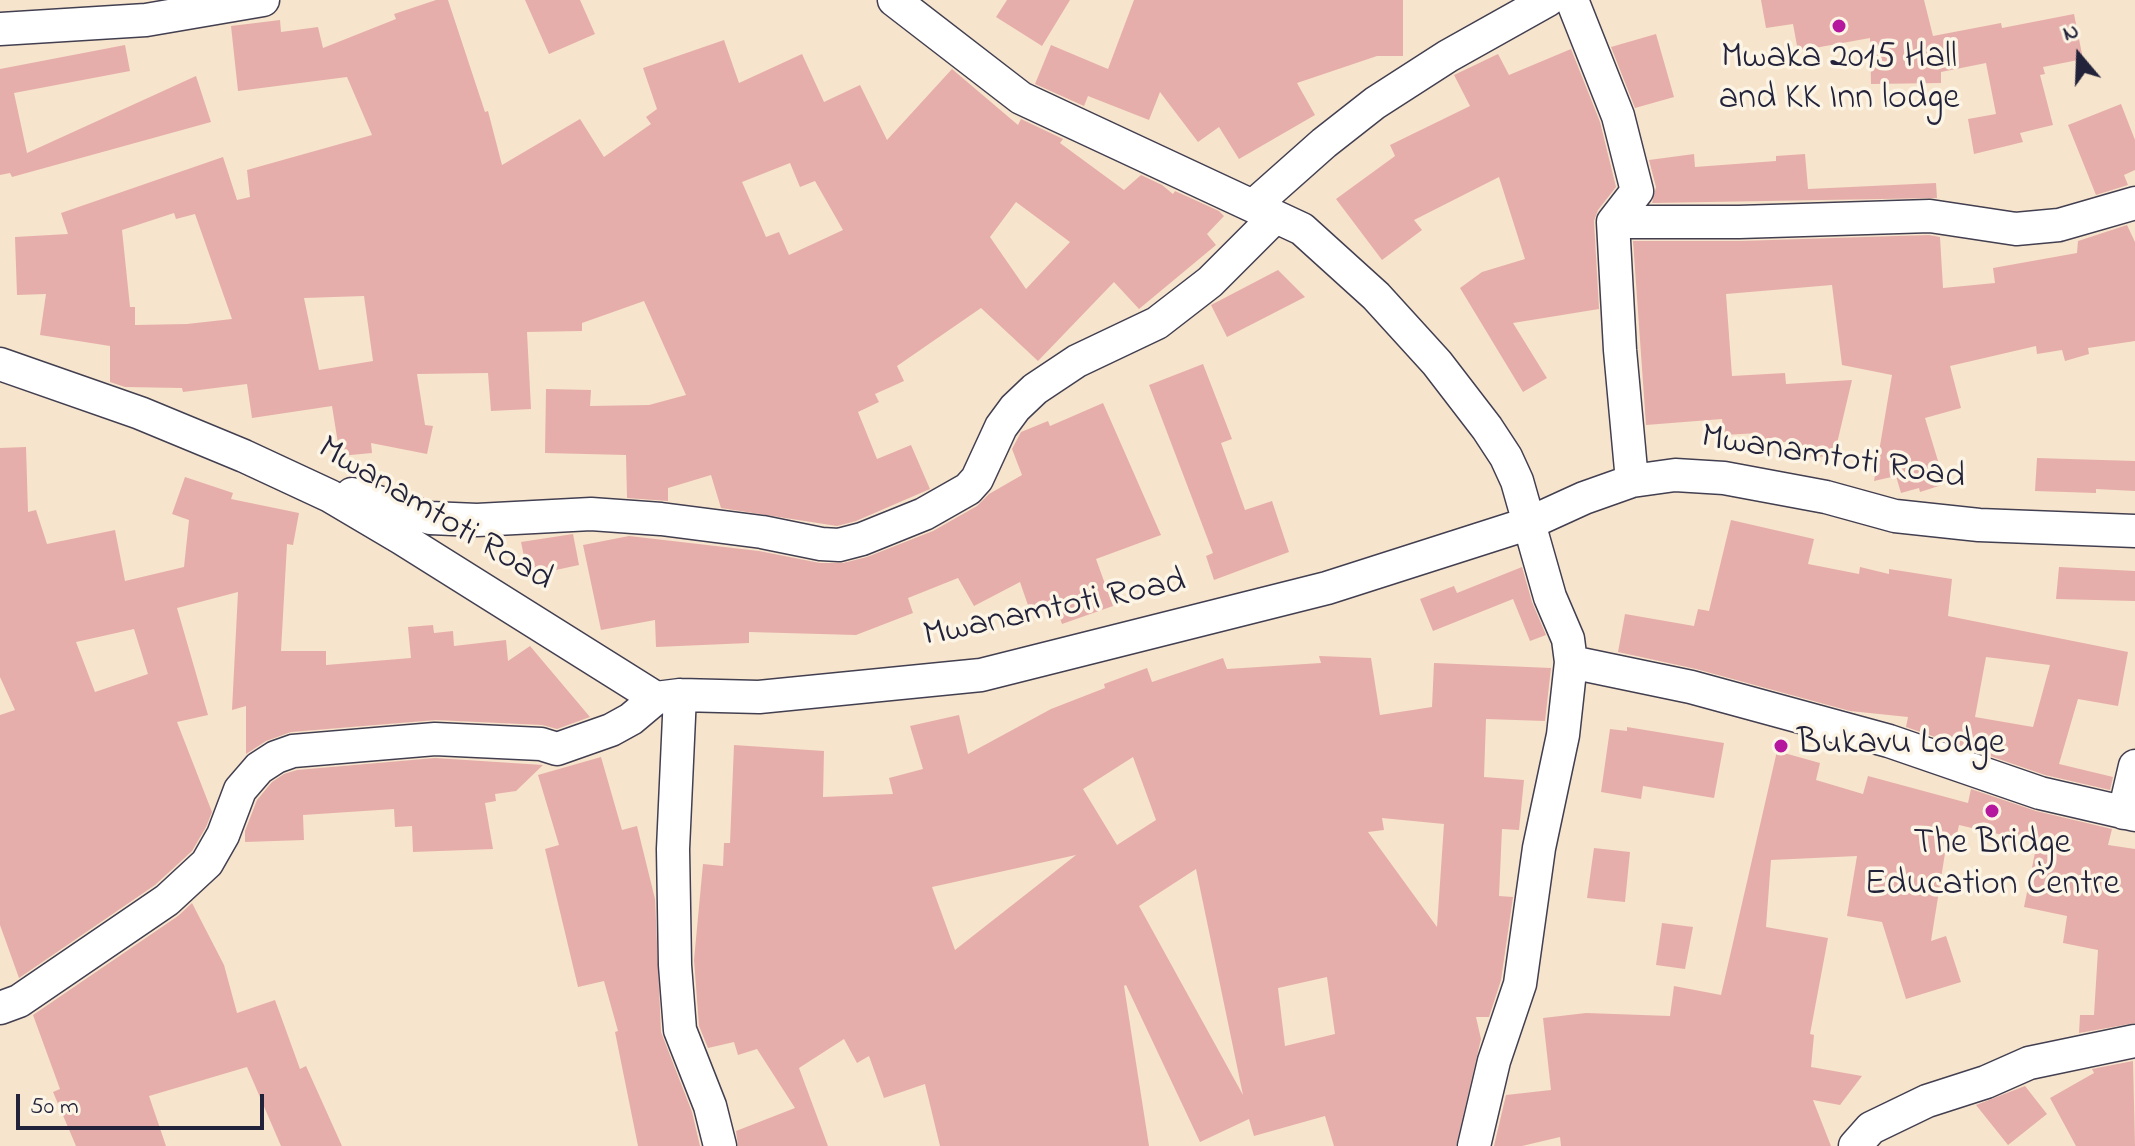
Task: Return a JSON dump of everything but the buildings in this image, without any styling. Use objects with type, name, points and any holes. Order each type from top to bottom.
[{"type":"street","points":[[0,29],[146,20],[263,0]]},
{"type":"street","points":[[894,0],[1021,98],[1302,229],[1376,296],[1437,363],[1506,457],[1517,481],[1550,597],[1568,639],[1571,662],[1563,735],[1539,848],[1520,984],[1494,1061],[1474,1146]]},
{"type":"street","points":[[273,469],[430,518],[477,520],[591,514],[733,528],[821,544],[839,545],[862,539],[924,514],[968,489],[977,479],[1001,427],[1015,408],[1035,389],[1077,361],[1157,323],[1210,282],[1264,211],[1324,143],[1375,103],[1448,56],[1548,0]]},
{"type":"street","points":[[1572,0],[1618,116],[1637,191],[1613,222],[1632,481]]},
{"type":"street","points":[[1613,222],[1930,216],[2016,229],[2059,225],[2135,203]]},
{"type":"street","name":"Mwanamtoti Road","points":[[0,364],[140,413],[330,496],[668,696],[759,697],[981,675],[1327,588],[1527,524],[1584,498],[1632,481],[1675,475],[1724,478],[1826,497],[1895,516],[1979,525],[2135,531]]},
{"type":"street","points":[[1571,662],[1691,687],[1858,733],[2040,793],[2130,814],[2135,766]]},
{"type":"street","points":[[0,1008],[19,1001],[167,900],[207,863],[223,835],[240,790],[259,768],[276,757],[293,751],[435,739],[541,744],[557,749],[611,730],[668,696],[675,965],[680,1030],[710,1106],[720,1146]]},
{"type":"street","points":[[1855,1146],[1871,1128],[1927,1101],[1986,1082],[2029,1063],[2135,1041]]},
{"type":"place","name":"Mwaka 2015 Hall and KK Inn lodge","points":[[1839,26]]},
{"type":"place","name":"Bukavu Lodge","points":[[1781,746]]},
{"type":"place","name":"The Bridge Education Centre","points":[[1992,811]]}]
